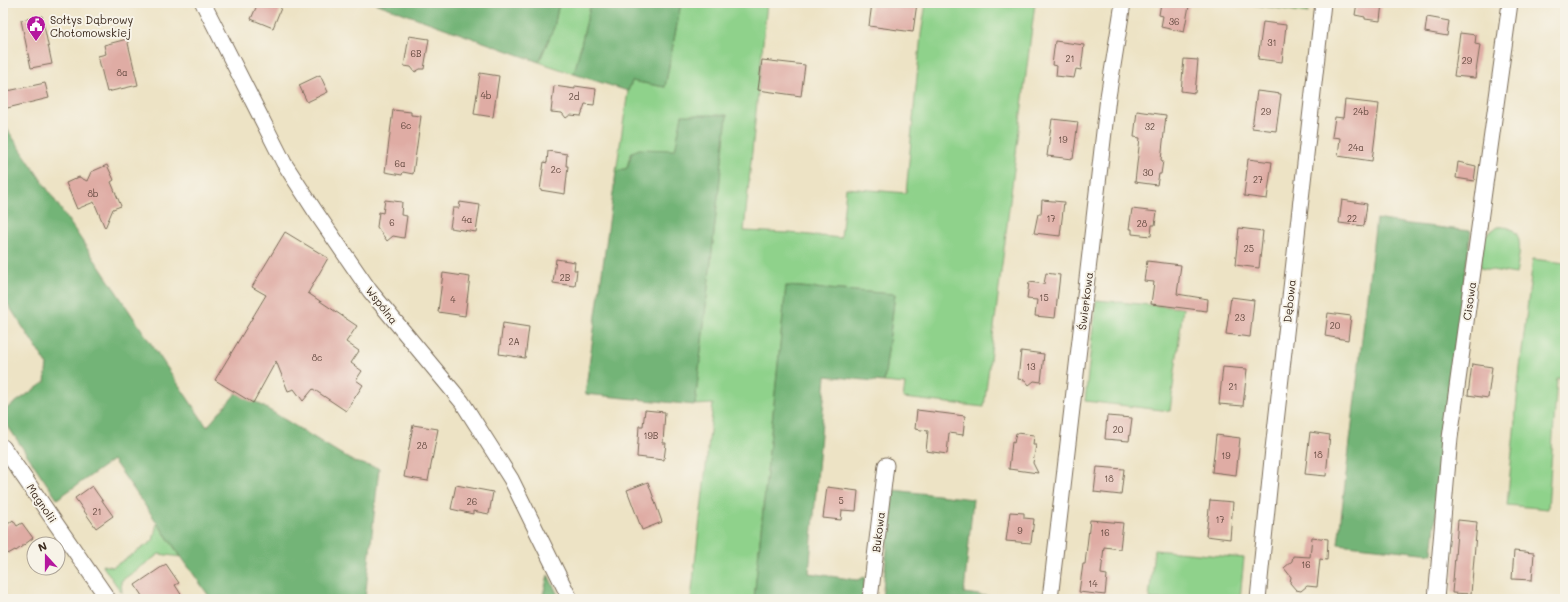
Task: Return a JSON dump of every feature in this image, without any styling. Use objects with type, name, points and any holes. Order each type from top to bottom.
[{"type":"street","name":"Wspólna","points":[[203,3],[284,163],[370,291],[462,402],[511,479],[570,599]]},
{"type":"street","name":"Świerkowa","points":[[1050,599],[1108,97],[1123,3]]},
{"type":"street","name":"Dębowa","points":[[1258,599],[1273,449],[1323,3]]},
{"type":"street","name":"Cisowa","points":[[1436,599],[1450,438],[1510,3]]},
{"type":"street","name":"Magnolii","points":[[3,447],[108,599]]},
{"type":"street","name":"Bukowa","points":[[870,599],[886,465]]},
{"type":"green space","points":[[375,3],[559,3],[554,27],[539,62]]},
{"type":"green space","points":[[559,3],[591,3],[574,74],[539,62],[554,27]]},
{"type":"green space","points":[[591,3],[681,3],[665,87],[632,81],[628,91],[574,74]]},
{"type":"green space","points":[[681,3],[767,3],[744,231],[789,233],[841,238],[846,188],[906,193],[921,34],[926,3],[1035,3],[984,407],[903,398],[905,384],[884,382],[895,294],[786,286],[754,599],[691,599],[713,404],[695,405],[727,115],[675,150],[630,155],[627,168],[616,172],[628,91],[632,81],[665,87]]},
{"type":"green space","points":[[1242,3],[1309,3],[1308,13]]},
{"type":"green space","points":[[682,115],[727,115],[695,405],[585,394],[616,172],[627,168],[632,152],[639,149],[675,150]]},
{"type":"green space","points":[[3,123],[207,427],[238,391],[354,462],[379,468],[365,599],[211,599],[113,460],[57,499],[3,419],[3,409],[6,409],[45,382],[47,364],[3,297]]},
{"type":"green space","points":[[1376,219],[1471,231],[1449,392],[1432,554],[1338,544]]},
{"type":"green space","points":[[1497,227],[1507,227],[1513,230],[1517,236],[1519,242],[1519,258],[1516,274],[1480,268],[1484,236]]},
{"type":"green space","points":[[1533,259],[1565,263],[1565,378],[1557,378],[1548,509],[1507,505],[1520,368]]},
{"type":"green space","points":[[786,286],[895,294],[884,382],[826,376],[809,573],[857,580],[865,577],[863,599],[754,599]]},
{"type":"green space","points":[[1096,300],[1183,308],[1170,411],[1085,401]]},
{"type":"green space","points":[[893,490],[973,499],[964,593],[1008,599],[882,599]]},
{"type":"green space","points":[[157,523],[181,557],[159,554],[121,581],[122,593],[102,565],[113,567],[153,541]]},
{"type":"green space","points":[[1154,550],[1244,558],[1240,599],[1149,599]]},
{"type":"green space","points":[[548,575],[560,599],[542,599]]},
{"type":"building","points":[[258,3],[283,3],[273,28],[251,19]]},
{"type":"building","points":[[872,3],[917,3],[913,32],[869,26]]},
{"type":"building","points":[[1161,3],[1173,3],[1189,6],[1184,32],[1161,27],[1163,16],[1159,15]]},
{"type":"building","points":[[1357,3],[1382,3],[1380,21],[1365,19],[1365,17],[1355,15]]},
{"type":"building","name":"Sołtys Dąbrowy Chotomowskiej","points":[[42,16],[52,64],[31,68],[21,20]]},
{"type":"building","points":[[1427,17],[1449,21],[1447,36],[1425,32]]},
{"type":"building","points":[[1263,22],[1286,25],[1282,62],[1258,59]]},
{"type":"building","points":[[1460,33],[1476,35],[1475,44],[1480,45],[1475,78],[1454,76]]},
{"type":"building","points":[[409,36],[429,39],[424,69],[420,69],[415,72],[411,67],[404,66]]},
{"type":"building","points":[[127,39],[138,85],[107,92],[98,56],[106,54],[104,45]]},
{"type":"building","points":[[1055,41],[1084,45],[1081,70],[1076,69],[1074,78],[1056,76],[1057,66],[1052,65]]},
{"type":"building","points":[[1184,59],[1198,60],[1195,93],[1181,91]]},
{"type":"building","points":[[762,60],[805,65],[801,96],[758,90]]},
{"type":"building","points":[[480,73],[499,76],[493,117],[474,114]]},
{"type":"building","points":[[320,75],[328,92],[307,102],[299,85]]},
{"type":"building","points":[[45,83],[49,98],[3,109],[3,92]]},
{"type":"building","points":[[554,86],[575,89],[575,86],[596,89],[594,105],[585,104],[581,116],[570,115],[566,118],[562,113],[551,112]]},
{"type":"building","points":[[1257,91],[1281,94],[1276,131],[1252,128]]},
{"type":"building","points":[[1345,100],[1379,104],[1372,161],[1338,156],[1340,138],[1332,137],[1335,117],[1343,118]]},
{"type":"building","points":[[393,110],[411,112],[411,115],[421,116],[413,174],[403,172],[402,175],[385,172]]},
{"type":"building","points":[[1137,111],[1166,115],[1161,160],[1163,161],[1161,174],[1159,174],[1157,185],[1135,182],[1140,138],[1134,137]]},
{"type":"building","points":[[1052,119],[1078,122],[1073,159],[1047,156]]},
{"type":"building","points":[[548,151],[567,154],[566,166],[568,166],[565,194],[540,190],[544,162],[547,163]]},
{"type":"building","points":[[1248,159],[1272,162],[1267,199],[1244,196]]},
{"type":"building","points":[[1458,162],[1476,166],[1474,181],[1456,178]]},
{"type":"building","points":[[107,165],[114,180],[111,182],[121,206],[113,209],[105,228],[94,202],[77,209],[66,183],[79,177],[87,181],[91,172]]},
{"type":"building","points":[[385,200],[402,202],[401,215],[407,216],[404,238],[393,236],[387,241],[377,227],[379,212],[383,213]]},
{"type":"building","points":[[1042,200],[1064,202],[1060,236],[1034,233],[1038,214],[1041,214]]},
{"type":"building","points":[[1342,200],[1367,204],[1364,226],[1339,223]]},
{"type":"building","points":[[460,202],[480,205],[476,232],[450,228],[453,208],[459,208]]},
{"type":"building","points":[[1132,209],[1157,212],[1155,225],[1152,225],[1151,236],[1132,234],[1132,229],[1129,229]]},
{"type":"building","points":[[1239,228],[1263,231],[1259,268],[1235,265]]},
{"type":"building","points":[[285,232],[328,258],[308,293],[357,326],[346,342],[359,351],[351,363],[362,371],[356,380],[363,385],[346,411],[313,389],[303,401],[294,389],[288,391],[276,361],[253,403],[215,380],[266,295],[252,287]]},
{"type":"building","points":[[556,259],[575,262],[574,270],[577,270],[575,286],[553,283]]},
{"type":"building","points":[[1147,261],[1181,265],[1177,294],[1208,299],[1207,311],[1151,304],[1154,282],[1144,281]]},
{"type":"building","points":[[443,273],[470,277],[465,316],[438,312]]},
{"type":"building","points":[[1046,273],[1060,275],[1055,318],[1035,316],[1037,300],[1027,299],[1029,282],[1044,284]]},
{"type":"building","points":[[1231,297],[1254,300],[1250,337],[1226,334]]},
{"type":"building","points":[[1328,313],[1351,316],[1348,340],[1325,336]]},
{"type":"building","points":[[503,323],[529,327],[525,358],[499,354]]},
{"type":"building","points":[[1021,351],[1044,354],[1041,382],[1034,381],[1029,385],[1025,380],[1018,379]]},
{"type":"building","points":[[1472,364],[1492,367],[1488,398],[1468,395]]},
{"type":"building","points":[[1223,367],[1247,369],[1243,406],[1219,404]]},
{"type":"building","points":[[645,410],[665,412],[663,443],[666,443],[664,460],[637,457],[639,426],[643,426]]},
{"type":"building","points":[[917,410],[965,416],[963,435],[949,433],[947,454],[926,451],[928,431],[915,429]]},
{"type":"building","points":[[1107,416],[1132,418],[1129,441],[1105,439]]},
{"type":"building","points":[[413,425],[438,429],[428,481],[404,477]]},
{"type":"building","points":[[1310,432],[1330,435],[1326,476],[1305,474]]},
{"type":"building","points":[[1016,433],[1034,435],[1033,445],[1036,445],[1033,463],[1038,473],[1009,469],[1012,442],[1014,443]]},
{"type":"building","points":[[1216,435],[1240,438],[1236,475],[1212,472]]},
{"type":"building","points":[[1097,467],[1124,469],[1121,495],[1094,492]]},
{"type":"building","points":[[648,482],[662,522],[642,530],[627,490]]},
{"type":"building","points":[[456,485],[493,492],[489,514],[473,511],[473,514],[451,509]]},
{"type":"building","points":[[92,486],[113,516],[96,528],[75,498]]},
{"type":"building","points":[[827,487],[858,491],[856,511],[842,510],[841,520],[823,518]]},
{"type":"building","points":[[1210,500],[1233,502],[1230,539],[1206,536]]},
{"type":"building","points":[[1010,512],[1024,513],[1024,518],[1034,519],[1031,543],[1006,541]]},
{"type":"building","points":[[13,520],[17,526],[22,523],[32,536],[26,536],[26,543],[16,551],[15,550],[8,554],[3,546],[3,528]]},
{"type":"building","points":[[1090,520],[1123,523],[1120,549],[1104,547],[1101,574],[1107,575],[1105,595],[1079,592],[1083,564],[1085,564]]},
{"type":"building","points":[[1458,520],[1477,522],[1471,594],[1452,593]]},
{"type":"building","points":[[1312,537],[1328,539],[1327,560],[1320,559],[1317,587],[1307,586],[1301,591],[1296,590],[1290,583],[1291,577],[1284,568],[1292,561],[1293,556],[1310,557]]},
{"type":"building","points":[[1514,551],[1534,553],[1532,580],[1512,579]]},
{"type":"building","points":[[166,564],[179,583],[175,585],[184,599],[144,599],[135,585]]},
{"type":"place","name":"Sołtys Dąbrowy Chotomowskiej","points":[[36,42]]}]
